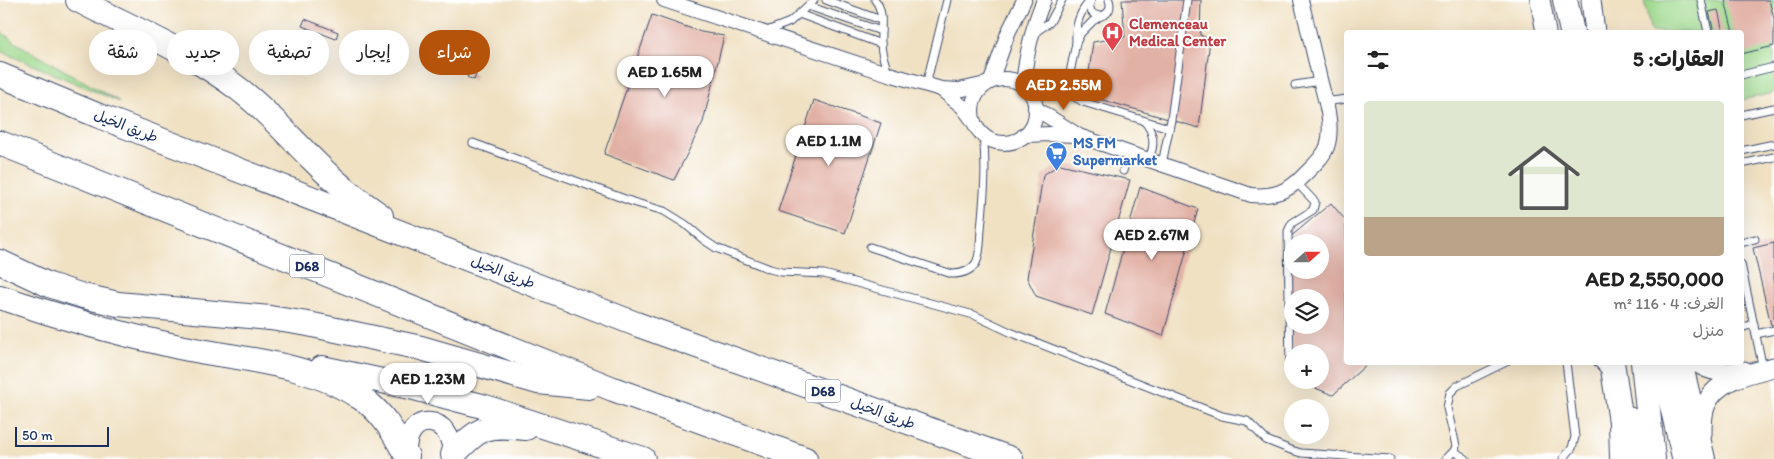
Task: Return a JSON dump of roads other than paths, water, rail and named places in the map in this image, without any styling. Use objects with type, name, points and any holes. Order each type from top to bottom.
[{"type":"highway","points":[[78,0],[202,64],[222,77],[254,102],[338,183],[373,210],[416,238]]},
{"type":"highway","points":[[1565,0],[1572,30]]},
{"type":"highway","name":"طريق الخيل","points":[[0,75],[99,116],[636,324],[1011,459]]},
{"type":"highway","name":"D68","points":[[0,143],[614,388],[805,459]]},
{"type":"highway","points":[[0,262],[49,286],[118,304],[270,318],[308,324],[420,348],[538,382],[614,388]]},
{"type":"highway","points":[[0,297],[85,324],[142,338],[225,356],[308,365],[401,385],[482,406],[643,459]]},
{"type":"highway","points":[[261,361],[331,380],[364,400],[378,412],[387,424],[407,458]]},
{"type":"highway","points":[[1643,365],[1647,457]]},
{"type":"highway","points":[[1681,365],[1703,459]]},
{"type":"highway","points":[[1615,370],[1621,422],[1622,459]]},
{"type":"highway","points":[[453,457],[470,437],[489,427],[552,429]]},
{"type":"street","points":[[664,0],[889,74],[941,89],[959,90],[998,79],[1011,80],[1023,85],[1031,95],[1035,108],[1033,123],[1024,135],[1014,141],[1000,143],[983,135],[963,107],[941,89]]},
{"type":"street","points":[[974,122],[973,101],[976,94],[989,83],[1008,33],[1024,0]]},
{"type":"street","points":[[1023,85],[1031,35],[1044,0]]},
{"type":"street","points":[[1024,135],[1079,136],[1251,195],[1263,196],[1287,190],[1297,183],[1320,159],[1326,149],[1329,138],[1325,102],[1302,0]]},
{"type":"street","points":[[1540,0],[1546,30]]},
{"type":"street","points":[[1591,0],[1595,30]]},
{"type":"street","points":[[1035,108],[1079,136]]},
{"type":"street","points":[[1661,365],[1682,459]]},
{"type":"street","points":[[1702,365],[1719,372],[1769,368]]},
{"type":"street","points":[[1703,459],[1702,421],[1707,400],[1726,383],[1769,368]]},
{"type":"street","points":[[1615,370],[1630,417],[1647,457]]},
{"type":"street","points":[[407,458],[408,441],[412,430],[422,423],[428,422],[438,424],[447,432],[453,457]]},
{"type":"lane","points":[[826,0],[881,20]]},
{"type":"lane","points":[[875,0],[880,7],[881,44],[889,74]]},
{"type":"lane","points":[[926,85],[947,0]]},
{"type":"lane","points":[[1031,35],[1050,22],[1062,0]]},
{"type":"lane","points":[[1162,164],[1187,0]]},
{"type":"lane","points":[[1700,0],[1708,30]]},
{"type":"lane","points":[[1090,1],[1078,20],[1076,43],[1068,84],[1072,96],[1083,102],[1169,128]]},
{"type":"lane","points":[[1090,1],[1090,10],[1096,16],[1100,16]]},
{"type":"lane","points":[[1076,43],[1087,27],[1100,16],[1108,13],[1110,2]]},
{"type":"lane","points":[[763,32],[790,22],[811,3],[881,31]]},
{"type":"lane","points":[[799,14],[881,44]]},
{"type":"lane","points":[[1744,74],[1774,67]]},
{"type":"lane","points":[[1295,85],[1320,81]]},
{"type":"lane","points":[[1325,102],[1344,99]]},
{"type":"lane","points":[[1744,114],[1774,108]]},
{"type":"lane","points":[[1144,121],[1149,126],[1153,140],[1152,151],[1148,159]]},
{"type":"lane","points":[[870,247],[952,274],[964,273],[974,265],[980,250],[985,183],[986,167],[983,135]]},
{"type":"lane","points":[[473,143],[633,202],[664,211],[685,224],[716,248],[770,269],[781,272],[824,274],[981,317],[1010,332],[1222,416],[1247,421],[1266,440],[1282,447],[1301,452],[1390,459]]},
{"type":"lane","points":[[1744,150],[1774,144]]},
{"type":"lane","points":[[1123,171],[1128,152]]},
{"type":"lane","points":[[1744,163],[1774,157]]},
{"type":"lane","points":[[1290,344],[1288,231],[1292,223],[1313,210],[1315,206],[1315,202],[1297,183]]},
{"type":"lane","points":[[1744,242],[1755,239]]},
{"type":"lane","points":[[1744,276],[1756,334],[1769,368]]},
{"type":"lane","points":[[1744,327],[1754,324]]},
{"type":"lane","points":[[1756,334],[1774,330]]},
{"type":"lane","points":[[1446,459],[1454,451],[1456,439],[1447,408],[1450,393],[1457,386],[1500,365]]},
{"type":"lane","points":[[1562,459],[1572,448],[1575,437],[1566,365]]},
{"type":"lane","points":[[1454,451],[1466,459]]},
{"type":"place","name":"Clemenceau Medical Center","points":[[1113,52]]},
{"type":"place","name":"MS FM Supermarket","points":[[1057,171]]}]
